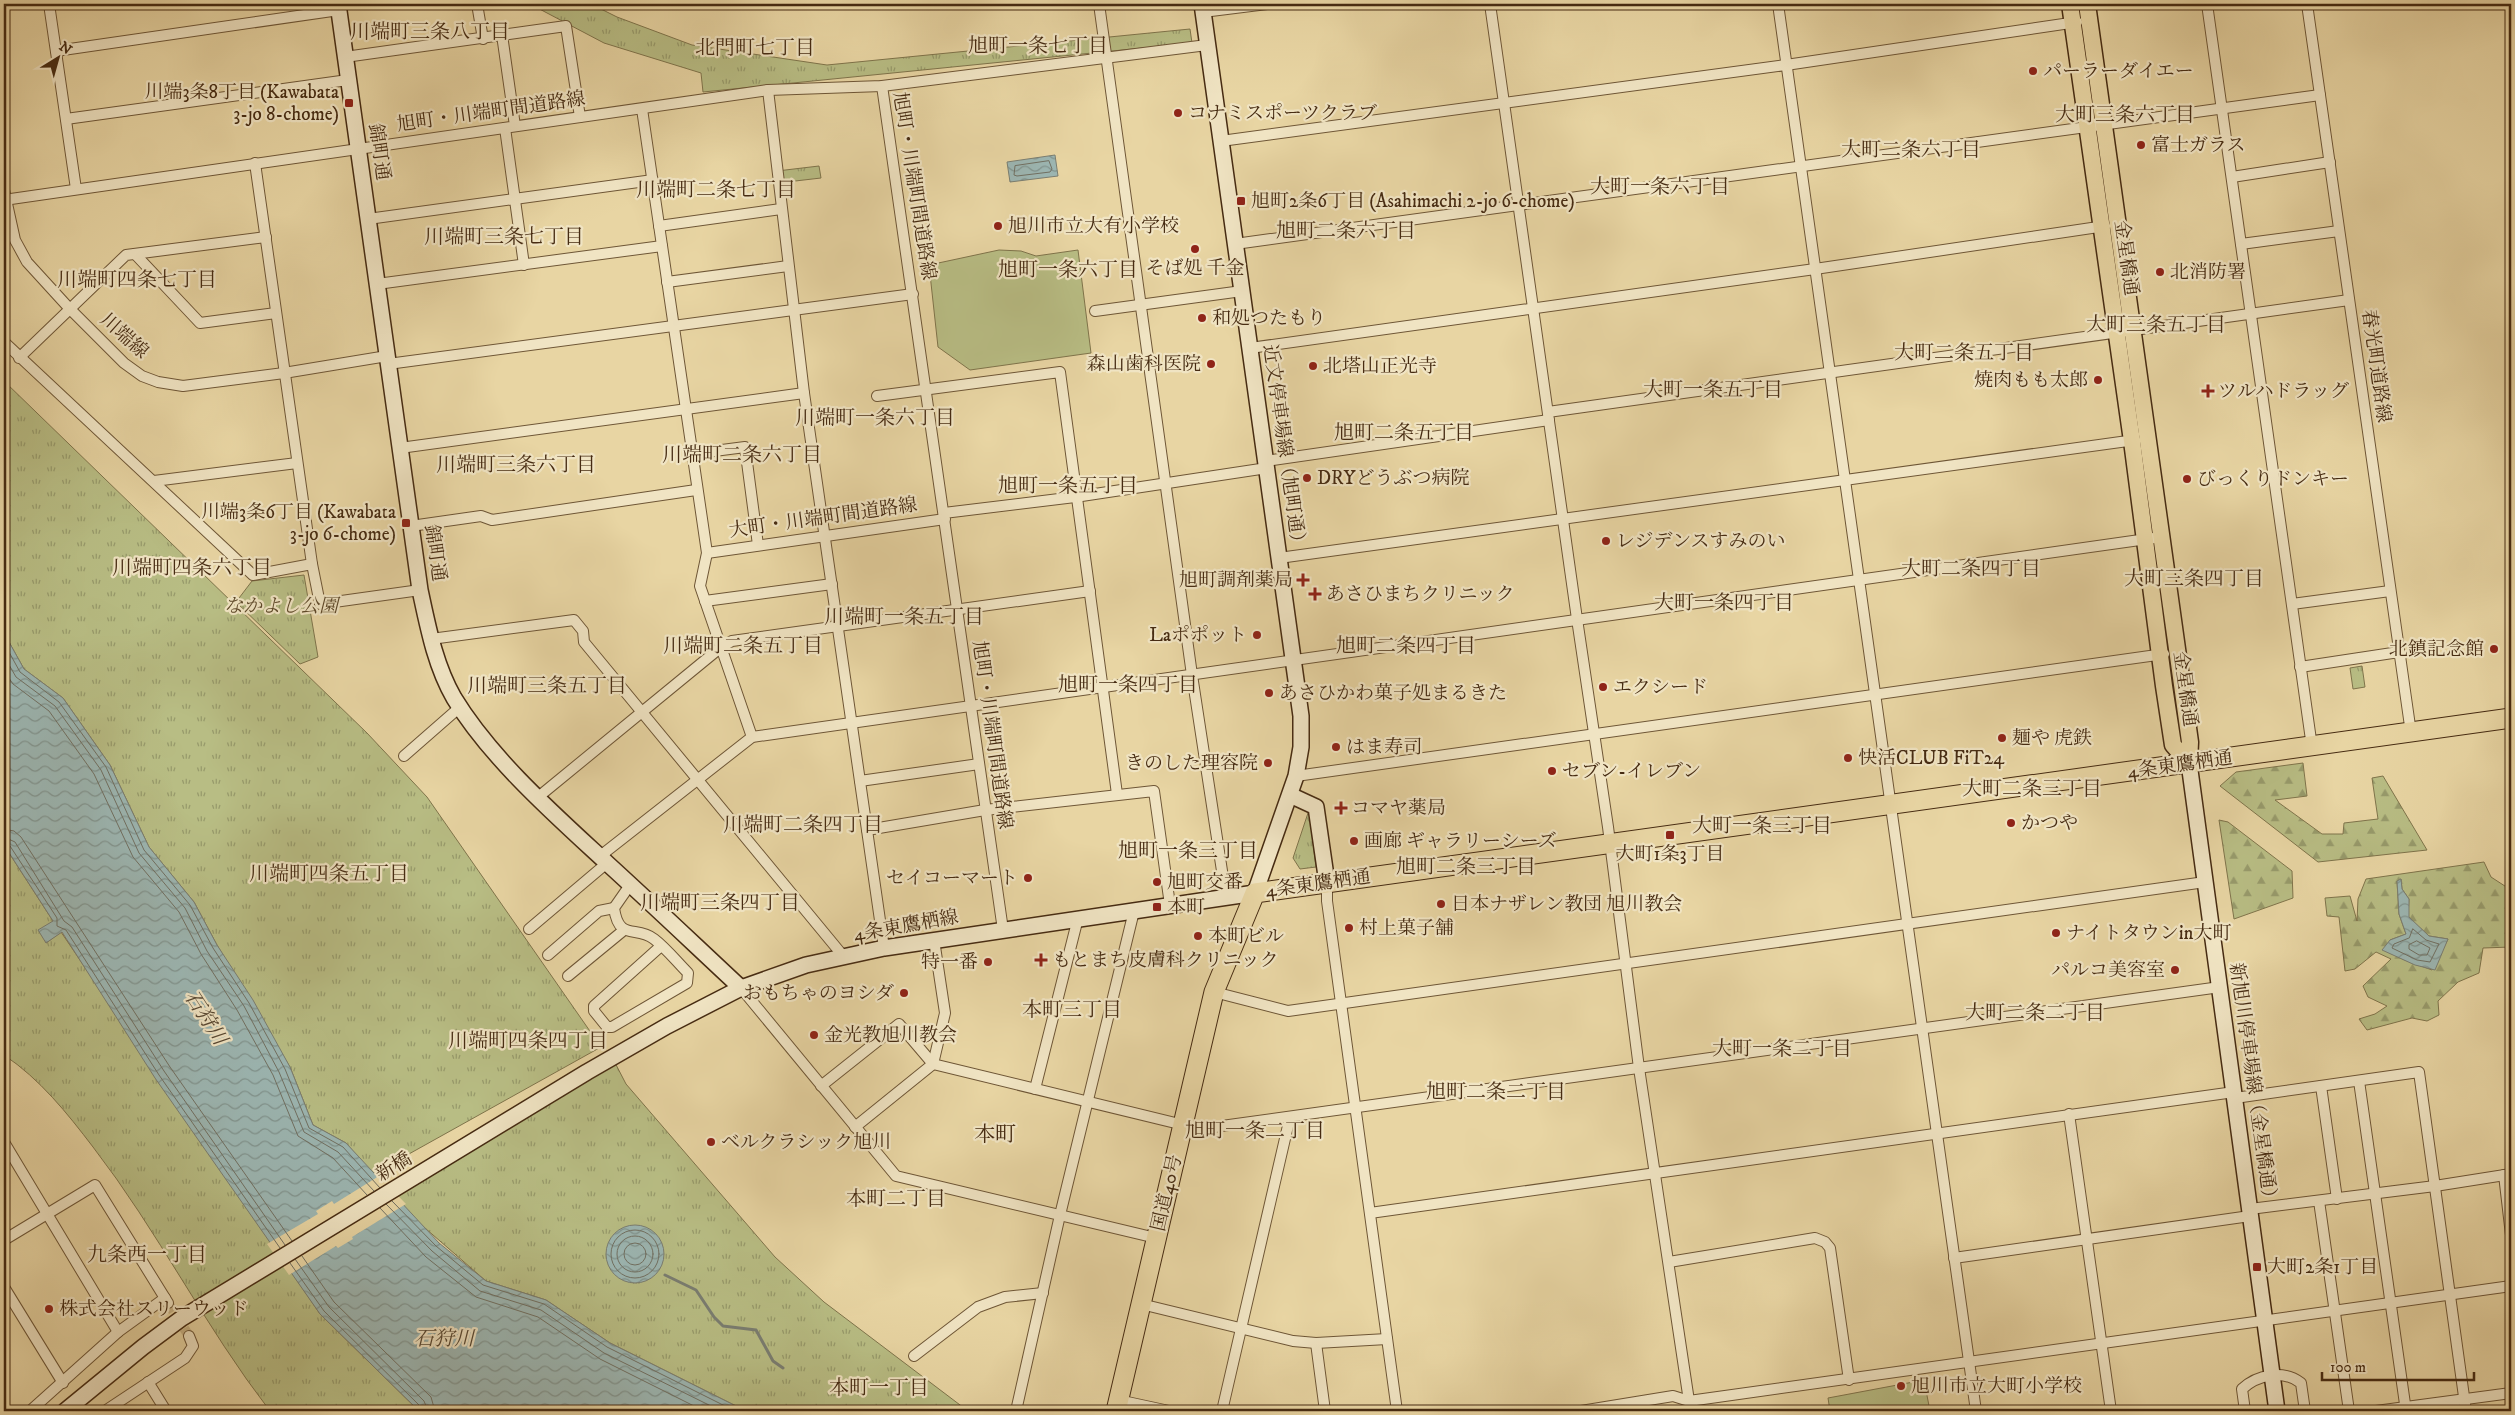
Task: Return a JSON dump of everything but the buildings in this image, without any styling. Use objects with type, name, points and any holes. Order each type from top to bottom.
[{"type":"highway","name":"4条東鷹栖通","points":[[1255,893],[2511,718]]},
{"type":"highway","name":"国道40号","points":[[1117,1406],[1214,992],[1255,893]]},
{"type":"main road","name":"金星橋通","points":[[2070,4],[2081,22]]},
{"type":"main road","name":"金星橋通","points":[[2086,4],[2081,22],[2153,538],[2160,655],[2173,745],[2189,763]]},
{"type":"main road","name":"金星橋通","points":[[2153,538],[2178,653],[2190,742],[2189,763]]},
{"type":"street","points":[[50,4],[76,189]]},
{"type":"street","points":[[478,4],[483,39]]},
{"type":"street","points":[[1099,4],[1192,675],[1226,897]]},
{"type":"street","points":[[1202,8],[1267,4]]},
{"type":"street","points":[[1490,4],[1564,519],[1576,619],[1610,844],[1639,1068],[1689,1401]]},
{"type":"street","points":[[1778,4],[1976,1411]]},
{"type":"street","points":[[2207,4],[2312,747]]},
{"type":"street","name":"春光町道路線","points":[[2307,4],[2411,733]]},
{"type":"street","points":[[56,51],[338,7]]},
{"type":"street","name":"錦町通","points":[[338,7],[420,590],[431,640],[444,677],[460,707],[479,733],[537,798],[741,988]]},
{"type":"street","name":"近文停車場線（旭町通）","points":[[1202,8],[1301,716],[1301,747],[1296,776],[1255,893]]},
{"type":"street","points":[[1221,142],[1786,65],[2081,22]]},
{"type":"street","points":[[345,58],[566,26],[580,117]]},
{"type":"street","points":[[502,35],[514,199],[524,265]]},
{"type":"street","points":[[882,86],[1207,45]]},
{"type":"street","points":[[66,119],[348,80]]},
{"type":"street","name":"旭町・川端町間道路線","points":[[4,197],[76,189],[768,90],[882,86],[927,390],[984,810],[1003,930]]},
{"type":"street","points":[[768,90],[804,393],[884,948]]},
{"type":"street","points":[[1235,244],[2320,94]]},
{"type":"street","points":[[642,109],[684,409],[707,553],[700,586],[752,737]]},
{"type":"street","points":[[2232,177],[2330,162]]},
{"type":"street","points":[[255,163],[297,463],[320,604],[420,590]]},
{"type":"street","points":[[368,219],[653,180]]},
{"type":"street","name":"川端線","points":[[4,197],[15,240],[27,262],[69,308],[124,363],[142,376],[158,382],[183,386],[913,294]]},
{"type":"street","points":[[659,226],[781,209]]},
{"type":"street","points":[[1250,348],[1815,269],[2109,225]]},
{"type":"street","points":[[2241,244],[2339,232]]},
{"type":"street","points":[[19,358],[126,255],[266,236]]},
{"type":"street","points":[[377,284],[662,246]]},
{"type":"street","points":[[135,254],[200,323],[276,313]]},
{"type":"street","points":[[667,282],[788,266]]},
{"type":"street","points":[[1095,311],[1242,291]]},
{"type":"street","name":"大町・川端町間道路線","points":[[707,553],[1076,497],[1549,416],[2349,300]]},
{"type":"street","points":[[4,342],[253,575],[312,564]]},
{"type":"street","points":[[878,396],[1060,372],[1117,794]]},
{"type":"street","points":[[400,448],[804,393]]},
{"type":"street","points":[[1280,558],[2140,440]]},
{"type":"street","points":[[691,454],[745,447],[758,545]]},
{"type":"street","points":[[154,481],[297,463]]},
{"type":"street","points":[[411,526],[481,516],[492,520],[696,490]]},
{"type":"street","points":[[529,929],[603,860],[698,778],[752,737],[2153,538]]},
{"type":"street","points":[[705,601],[832,584]]},
{"type":"street","points":[[537,798],[720,648],[732,641],[1090,591]]},
{"type":"street","points":[[2292,604],[2390,591]]},
{"type":"street","points":[[431,640],[574,620],[583,631],[584,642],[643,710],[844,956]]},
{"type":"street","points":[[2300,667],[2399,652]]},
{"type":"street","points":[[1296,776],[2178,653]]},
{"type":"street","points":[[404,756],[460,707]]},
{"type":"street","name":"新旭川停車場線（金星橋通）","points":[[2189,763],[2277,1411]]},
{"type":"street","points":[[860,781],[979,764]]},
{"type":"street","points":[[867,830],[984,810],[1154,791],[1170,905]]},
{"type":"street","points":[[1290,795],[1316,807],[1327,883],[1327,901],[1397,1411]]},
{"type":"street","points":[[1214,992],[1288,1011],[2205,882]]},
{"type":"street","points":[[630,885],[614,908],[615,918],[624,930],[652,937],[661,946],[688,973],[687,983],[612,1027],[607,1026],[594,1011],[594,1006],[661,946]]},
{"type":"street","name":"4条東鷹栖線","points":[[587,1072],[667,1026],[741,988],[806,965],[884,948],[1255,893]]},
{"type":"street","points":[[548,955],[599,911],[614,908]]},
{"type":"street","points":[[1016,1411],[1060,1215],[1134,911]]},
{"type":"street","points":[[1035,1088],[1078,918]]},
{"type":"street","points":[[568,976],[624,930]]},
{"type":"street","points":[[855,1127],[933,1064],[945,1013],[934,940]]},
{"type":"street","points":[[821,1086],[899,1024],[933,1064],[1200,1129],[2220,987]]},
{"type":"street","points":[[741,988],[896,1176],[1156,1238]]},
{"type":"street","name":"新橋","points":[[65,1411],[142,1347],[182,1318],[587,1072]]},
{"type":"street","points":[[1370,1213],[2069,1114],[2320,1086],[2419,1072],[2448,1295],[2466,1411]]},
{"type":"street","points":[[2359,1081],[2406,1410]]},
{"type":"street","points":[[2320,1086],[2337,1199]]},
{"type":"street","points":[[2069,1114],[2111,1411]]},
{"type":"street","points":[[1222,1411],[1290,1117]]},
{"type":"street","points":[[4,1142],[118,1332]]},
{"type":"street","points":[[1954,1258],[2087,1239],[2319,1201],[2435,1186],[2507,1174],[2511,1235]]},
{"type":"street","points":[[4,1240],[95,1185],[166,1300],[118,1332],[30,1411]]},
{"type":"street","points":[[2319,1201],[2349,1411]]},
{"type":"street","points":[[1669,1262],[1815,1238],[1825,1242],[1830,1248],[1849,1380]]},
{"type":"street","points":[[4,1286],[63,1383]]},
{"type":"street","points":[[1581,1411],[1673,1396],[1689,1401],[1849,1380],[1969,1361],[2511,1286]]},
{"type":"street","points":[[914,1356],[978,1307],[1005,1297],[1043,1293]]},
{"type":"street","points":[[1141,1304],[1294,1341],[1316,1343],[1388,1339]]},
{"type":"street","points":[[105,1411],[185,1358],[191,1341]]},
{"type":"street","points":[[1316,1343],[1325,1411]]},
{"type":"street","points":[[2245,1411],[2242,1390],[2251,1381],[2272,1374],[2295,1378],[2302,1383],[2305,1411]]},
{"type":"street","points":[[148,1382],[166,1411]]},
{"type":"street","points":[[2376,1411],[2406,1410],[2464,1399],[2511,1393]]},
{"type":"street","points":[[1117,1406],[1169,1411]]},
{"type":"green space","points":[[530,4],[591,4],[617,17],[692,45],[827,65],[1190,29],[1192,43],[703,92],[701,73],[604,43]]},
{"type":"green space","points":[[819,166],[821,178],[778,183],[777,171]]},
{"type":"green space","points":[[999,250],[1021,251],[1036,256],[1078,250],[1091,353],[970,370],[938,347],[929,265]]},
{"type":"green space","points":[[4,381],[367,733],[427,797],[601,1047],[373,1174],[346,1143],[313,1125],[290,1067],[217,945],[194,902],[149,847],[110,765],[63,698],[24,669],[4,633]]},
{"type":"green space","name":"なかよし公園","points":[[304,575],[318,657],[300,664],[236,602],[252,581]]},
{"type":"green space","points":[[2362,666],[2365,687],[2353,689],[2350,668]]},
{"type":"green space","points":[[2303,763],[2307,796],[2275,800],[2322,834],[2343,834],[2344,823],[2378,819],[2372,778],[2383,776],[2427,850],[2318,862],[2220,786],[2236,772]]},
{"type":"green space","points":[[1309,810],[1316,867],[1300,869],[1293,858]]},
{"type":"green space","points":[[2219,820],[2228,822],[2292,871],[2293,898],[2234,919]]},
{"type":"green space","points":[[4,845],[53,921],[46,943],[61,932],[320,1314],[419,1411],[270,1411],[224,1346],[117,1179],[63,1109],[17,1064],[4,1055]]},
{"type":"green space","points":[[2484,862],[2491,877],[2511,890],[2511,947],[2483,948],[2479,973],[2458,982],[2438,1001],[2439,1015],[2427,1021],[2412,1018],[2367,1030],[2359,1019],[2375,1014],[2387,1006],[2368,997],[2363,986],[2391,959],[2376,952],[2355,969],[2345,971],[2339,917],[2327,916],[2325,898],[2350,896],[2357,921],[2358,899],[2366,879]],"holes":[[[2401,879],[2402,889],[2409,899],[2408,917],[2429,936],[2448,939],[2432,970],[2402,959],[2390,940],[2406,934],[2399,914],[2397,881]]]},
{"type":"green space","points":[[612,1057],[626,1084],[775,1257],[824,1302],[968,1411],[746,1411],[610,1343],[546,1300],[486,1281],[387,1195]]},
{"type":"green space","name":"旭川市立大町小学校","points":[[1924,1380],[1930,1411],[1830,1411],[1828,1398]]},
{"type":"water","points":[[1055,155],[1058,176],[1010,182],[1007,162]]},
{"type":"water","name":"石狩川","points":[[4,633],[24,669],[63,698],[110,765],[149,847],[194,902],[217,945],[253,1000],[290,1067],[313,1125],[346,1143],[439,1243],[486,1281],[546,1300],[610,1343],[746,1411],[419,1411],[320,1314],[155,1078],[62,932],[46,943],[38,930],[53,921],[4,845]]},
{"type":"water","points":[[2401,879],[2402,889],[2409,899],[2409,917],[2429,936],[2448,939],[2435,970],[2415,965],[2382,950],[2390,940],[2406,934],[2399,914],[2397,881]]},
{"type":"water","points":[[629,1225],[641,1225],[656,1233],[664,1248],[664,1260],[656,1275],[641,1283],[629,1283],[614,1275],[606,1260],[606,1248],[614,1233]]},
{"type":"pier","points":[[379,1176],[406,1204],[352,1237],[353,1239],[338,1248],[336,1246],[289,1275],[267,1244],[318,1214],[316,1211],[332,1201],[334,1204]]},
{"type":"waterway","points":[[665,1275],[696,1290],[714,1317],[723,1326],[756,1330],[773,1361],[783,1368]]},
{"type":"tunnel","points":[[168,1303],[189,1336]]},
{"type":"place","name":"パーラーダイエー","points":[[2033,71]]},
{"type":"place","name":"川端3条8丁目 (Kawabata 3-jo 8-chome)","points":[[349,103]]},
{"type":"place","name":"コナミスポーツクラブ","points":[[1178,113]]},
{"type":"place","name":"富士ガラス","points":[[2141,145]]},
{"type":"place","name":"旭町2条6丁目 (Asahimachi 2-jo 6-chome)","points":[[1241,201]]},
{"type":"place","name":"旭川市立大有小学校","points":[[998,226]]},
{"type":"place","name":"そば処 千金","points":[[1195,249]]},
{"type":"place","name":"北消防署","points":[[2160,272]]},
{"type":"place","name":"和処つたもり","points":[[1202,318]]},
{"type":"place","name":"森山歯科医院","points":[[1211,364]]},
{"type":"place","name":"北塔山正光寺","points":[[1313,366]]},
{"type":"place","name":"焼肉もも太郎","points":[[2098,380]]},
{"type":"place","name":"ツルハドラッグ","points":[[2208,391]]},
{"type":"place","name":"DRYどうぶつ病院","points":[[1307,478]]},
{"type":"place","name":"びっくりドンキー","points":[[2187,479]]},
{"type":"place","name":"川端3条6丁目 (Kawabata 3-jo 6-chome)","points":[[406,523]]},
{"type":"place","name":"レジデンスすみのい","points":[[1606,541]]},
{"type":"place","name":"旭町調剤薬局","points":[[1303,580]]},
{"type":"place","name":"あさひまちクリニック","points":[[1315,594]]},
{"type":"place","name":"Laポポット","points":[[1257,635]]},
{"type":"place","name":"北鎮記念館","points":[[2494,649]]},
{"type":"place","name":"エクシード","points":[[1603,687]]},
{"type":"place","name":"あさひかわ菓子処まるきた","points":[[1269,693]]},
{"type":"place","name":"麺や 虎鉄","points":[[2002,738]]},
{"type":"place","name":"はま寿司","points":[[1336,747]]},
{"type":"place","name":"快活CLUB FiT24","points":[[1848,758]]},
{"type":"place","name":"きのした理容院","points":[[1268,763]]},
{"type":"place","name":"セブン-イレブン","points":[[1552,771]]},
{"type":"place","name":"コマヤ薬局","points":[[1341,808]]},
{"type":"place","name":"かつや","points":[[2011,823]]},
{"type":"place","name":"大町1条3丁目","points":[[1670,835]]},
{"type":"place","name":"画廊 ギャラリーシーズ","points":[[1354,841]]},
{"type":"place","name":"セイコーマート","points":[[1028,878]]},
{"type":"place","name":"旭町交番","points":[[1157,882]]},
{"type":"place","name":"日本ナザレン教団 旭川教会","points":[[1441,904]]},
{"type":"place","name":"本町","points":[[1157,907]]},
{"type":"place","name":"村上菓子舗","points":[[1349,928]]},
{"type":"place","name":"ナイトタウンin大町","points":[[2056,933]]},
{"type":"place","name":"本町ビル","points":[[1198,936]]},
{"type":"place","name":"もとまち皮膚科クリニック","points":[[1041,960]]},
{"type":"place","name":"特一番","points":[[988,962]]},
{"type":"place","name":"パルコ美容室","points":[[2175,970]]},
{"type":"place","name":"おもちゃのヨシダ","points":[[904,993]]},
{"type":"place","name":"金光教旭川教会","points":[[814,1035]]},
{"type":"place","name":"ベルクラシック旭川","points":[[711,1142]]},
{"type":"place","name":"大町2条1丁目","points":[[2257,1267]]},
{"type":"place","name":"株式会社スリーウッド","points":[[49,1309]]},
{"type":"place","name":"旭川市立大町小学校","points":[[1901,1386]]},
{"type":"district","name":"川端町三条八丁目","points":[[430,32]]},
{"type":"district","name":"旭町一条七丁目","points":[[1038,46]]},
{"type":"district","name":"北門町七丁目","points":[[755,48]]},
{"type":"district","name":"大町三条六丁目","points":[[2125,115]]},
{"type":"district","name":"大町二条六丁目","points":[[1911,150]]},
{"type":"district","name":"大町一条六丁目","points":[[1660,187]]},
{"type":"district","name":"川端町二条七丁目","points":[[716,190]]},
{"type":"district","name":"旭町二条六丁目","points":[[1346,231]]},
{"type":"district","name":"川端町三条七丁目","points":[[504,237]]},
{"type":"district","name":"旭町一条六丁目","points":[[1068,270]]},
{"type":"district","name":"川端町四条七丁目","points":[[137,280]]},
{"type":"district","name":"大町三条五丁目","points":[[2156,325]]},
{"type":"district","name":"大町二条五丁目","points":[[1964,353]]},
{"type":"district","name":"大町一条五丁目","points":[[1713,390]]},
{"type":"district","name":"川端町一条六丁目","points":[[875,418]]},
{"type":"district","name":"旭町二条五丁目","points":[[1404,433]]},
{"type":"district","name":"川端町二条六丁目","points":[[742,455]]},
{"type":"district","name":"川端町三条六丁目","points":[[516,465]]},
{"type":"district","name":"旭町一条五丁目","points":[[1068,486]]},
{"type":"district","name":"川端町四条六丁目","points":[[192,568]]},
{"type":"district","name":"大町二条四丁目","points":[[1971,569]]},
{"type":"district","name":"大町三条四丁目","points":[[2194,579]]},
{"type":"district","name":"大町一条四丁目","points":[[1724,603]]},
{"type":"district","name":"川端町一条五丁目","points":[[904,617]]},
{"type":"district","name":"川端町二条五丁目","points":[[743,646]]},
{"type":"district","name":"旭町二条四丁目","points":[[1406,646]]},
{"type":"district","name":"旭町一条四丁目","points":[[1128,685]]},
{"type":"district","name":"川端町三条五丁目","points":[[547,686]]},
{"type":"district","name":"大町二条三丁目","points":[[2032,789]]},
{"type":"district","name":"川端町二条四丁目","points":[[803,825]]},
{"type":"district","name":"大町一条三丁目","points":[[1762,826]]},
{"type":"district","name":"旭町一条三丁目","points":[[1188,851]]},
{"type":"district","name":"旭町二条三丁目","points":[[1466,867]]},
{"type":"district","name":"川端町四条五丁目","points":[[329,874]]},
{"type":"district","name":"川端町三条四丁目","points":[[720,903]]},
{"type":"district","name":"本町三丁目","points":[[1072,1010]]},
{"type":"district","name":"大町二条二丁目","points":[[2035,1013]]},
{"type":"district","name":"川端町四条四丁目","points":[[528,1041]]},
{"type":"district","name":"大町一条二丁目","points":[[1782,1049]]},
{"type":"district","name":"旭町二条二丁目","points":[[1496,1092]]},
{"type":"district","name":"旭町一条二丁目","points":[[1255,1131]]},
{"type":"district","name":"本町","points":[[995,1135]]},
{"type":"district","name":"本町二丁目","points":[[896,1199]]},
{"type":"district","name":"九条西一丁目","points":[[147,1255]]},
{"type":"district","name":"本町一丁目","points":[[879,1388]]}]
